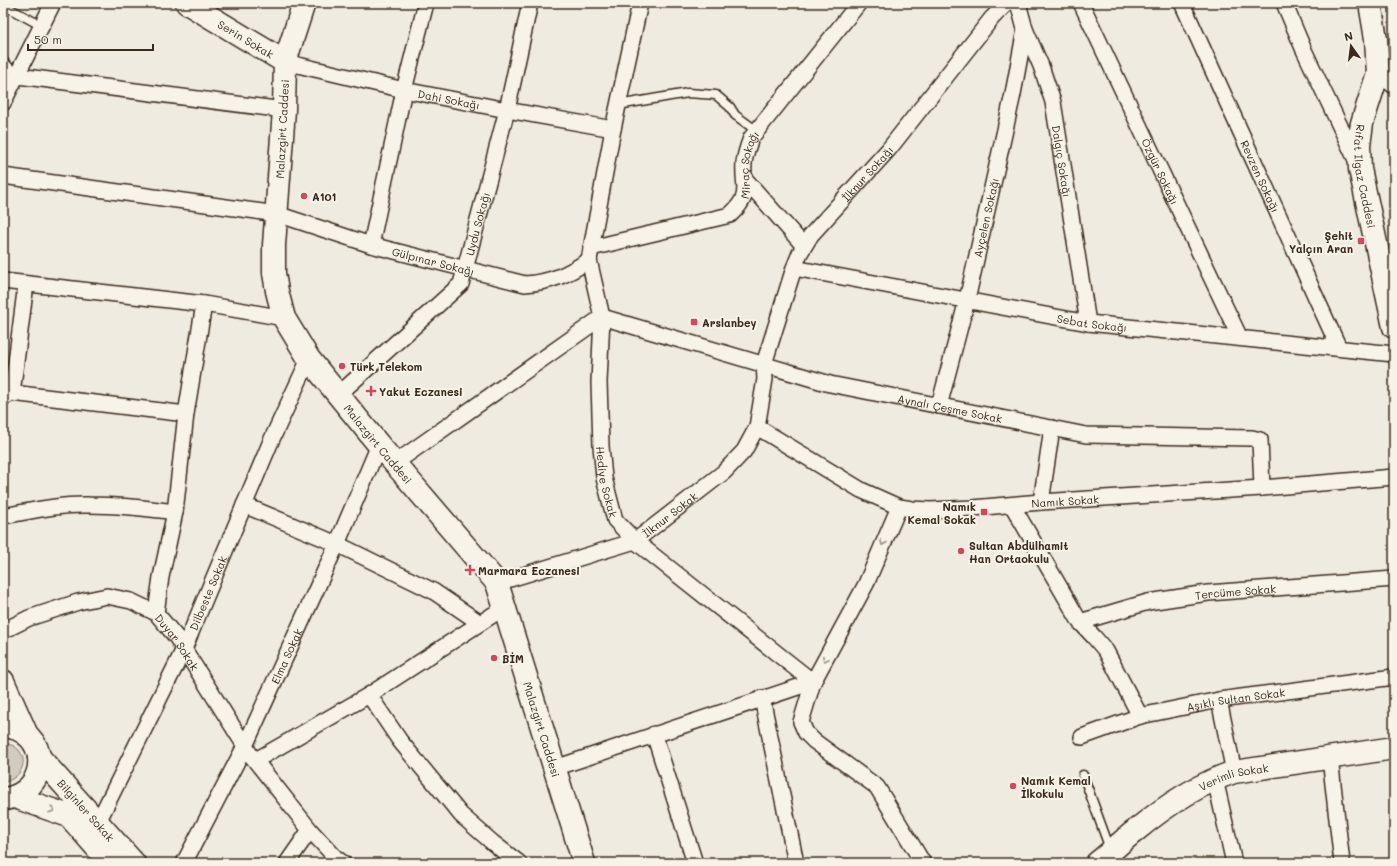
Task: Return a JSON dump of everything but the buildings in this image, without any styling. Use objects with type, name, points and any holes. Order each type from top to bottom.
[{"type":"street","points":[[3,104],[53,3]]},
{"type":"street","name":"Serin Sokak","points":[[187,3],[285,62]]},
{"type":"street","name":"Malazgirt Caddesi","points":[[304,3],[285,62],[284,110],[274,245],[274,273],[284,318],[309,359],[338,395],[498,583],[504,607],[584,863]]},
{"type":"street","points":[[371,245],[404,90],[426,3]]},
{"type":"street","name":"Uydu Sokağı","points":[[338,395],[461,284],[507,110],[530,3]]},
{"type":"street","points":[[590,254],[613,129],[640,3]]},
{"type":"street","name":"Miraç Sokağı","points":[[590,254],[730,215],[738,208],[744,200],[744,163],[751,138],[859,3]]},
{"type":"street","name":"İlknur Sokağı","points":[[764,364],[794,268],[811,235],[889,148],[992,18],[1007,3]]},
{"type":"street","name":"Dalgıç Sokağı","points":[[1018,3],[1025,28],[1041,66],[1053,102],[1088,323]]},
{"type":"street","name":"Özgür Sokağı","points":[[1081,3],[1240,338]]},
{"type":"street","name":"Revzen Sokağı","points":[[1182,3],[1339,348]]},
{"type":"street","points":[[1284,3],[1303,48],[1360,169]]},
{"type":"street","name":"Rıfat Ilgaz Caddesi","points":[[1370,3],[1376,39],[1386,80],[1362,123],[1359,145],[1360,169],[1394,327]]},
{"type":"street","name":"Ayçelen Sokağı","points":[[939,406],[967,300],[1011,102],[1025,28]]},
{"type":"street","name":"Dahi Sokağı","points":[[285,62],[404,90],[613,129]]},
{"type":"street","points":[[18,76],[284,110]]},
{"type":"street","name":"Gülpınar Sokağı","points":[[3,176],[277,214],[371,245],[525,284],[541,283],[575,270],[590,254]]},
{"type":"street","points":[[745,179],[804,246]]},
{"type":"street","name":"Hediye Sokak","points":[[590,254],[602,317],[599,382],[601,446],[604,478],[615,520],[635,541],[813,682]]},
{"type":"street","name":"Sebat Sokağı","points":[[794,268],[1088,323],[1394,354]]},
{"type":"street","points":[[3,281],[204,304],[284,318]]},
{"type":"street","points":[[26,284],[8,396],[186,414]]},
{"type":"street","name":"Duyar Sokak","points":[[204,304],[186,414],[175,512],[161,576],[156,613],[177,638],[245,746],[310,830],[342,863]]},
{"type":"street","points":[[395,463],[602,317]]},
{"type":"street","name":"Aynalı Çeşme Sokak","points":[[602,317],[830,384],[1052,428],[1086,434],[1252,438],[1260,440],[1262,488]]},
{"type":"street","name":"Dilbeste Sokak","points":[[98,822],[184,649],[271,441],[309,359]]},
{"type":"street","name":"İlknur Sokak","points":[[498,583],[635,541],[724,472],[744,451],[756,427],[765,379],[764,364]]},
{"type":"street","name":"Namık Sokak","points":[[756,427],[878,499],[899,507],[930,510],[1394,478]]},
{"type":"street","points":[[1041,502],[1052,428]]},
{"type":"street","name":"Elma Sokak","points":[[184,863],[245,746],[337,544],[379,445]]},
{"type":"street","points":[[1012,504],[1080,622],[1106,651],[1140,716]]},
{"type":"street","points":[[3,516],[48,507],[88,505],[130,506],[175,512]]},
{"type":"street","points":[[244,505],[337,544],[433,591],[480,623]]},
{"type":"street","points":[[899,507],[866,584],[813,682],[801,722],[806,733],[814,741],[877,786],[923,863]]},
{"type":"street","name":"Tercüme Sokak","points":[[1080,622],[1148,602],[1208,593],[1394,579]]},
{"type":"street","points":[[3,631],[28,618],[78,602],[107,596],[131,601],[156,613]]},
{"type":"street","points":[[256,760],[369,695],[504,607]]},
{"type":"street","name":"Aşıklı Sultan Sokak","points":[[1082,737],[1140,716],[1220,700],[1394,677]]},
{"type":"street","name":"Bilginler Sokak","points":[[3,681],[27,735],[35,745],[39,757],[134,863]]},
{"type":"street","points":[[555,768],[813,682]]},
{"type":"street","points":[[369,695],[400,740],[461,816],[518,863]]},
{"type":"street","points":[[762,698],[796,863]]},
{"type":"street","points":[[1220,700],[1225,776],[1234,863]]},
{"type":"street","points":[[3,726],[17,728],[27,735]]},
{"type":"street","points":[[654,734],[695,863]]},
{"type":"street","name":"Verimli Sokak","points":[[1107,859],[1134,831],[1165,808],[1189,793],[1225,776],[1394,748]]},
{"type":"street","points":[[8,800],[26,791],[34,781],[39,769],[39,757]]},
{"type":"street","points":[[1330,758],[1342,863]]},
{"type":"street","name":"Bilginler Sokak","points":[[8,800],[69,816],[110,863]]},
{"type":"street","points":[[287,863],[310,830]]},
{"type":"lane","points":[[3,5],[42,26]]},
{"type":"lane","points":[[3,61],[18,76]]},
{"type":"lane","points":[[618,105],[688,94],[716,95],[730,107],[735,115],[757,131]]},
{"type":"lane","points":[[1083,775],[1107,859]]},
{"type":"shaded area","points":[[3,743],[12,745],[18,749],[22,754],[23,761],[19,773],[5,782],[3,782]]},
{"type":"place","name":"A101","points":[[304,196]]},
{"type":"place","name":"Şehit Yalçın Aran","points":[[1361,241]]},
{"type":"place","name":"Arslanbey","points":[[694,322]]},
{"type":"place","name":"Türk Telekom","points":[[342,366]]},
{"type":"place","name":"Yakut Eczanesi","points":[[371,391]]},
{"type":"place","name":"Namık Kemal Sokak","points":[[984,512]]},
{"type":"place","name":"Sultan Abdülhamit Han Ortaokulu","points":[[961,551]]},
{"type":"place","name":"Marmara Eczanesi","points":[[470,570]]},
{"type":"place","name":"BİM","points":[[494,658]]},
{"type":"place","name":"Namık Kemal İlkokulu","points":[[1013,786]]}]
